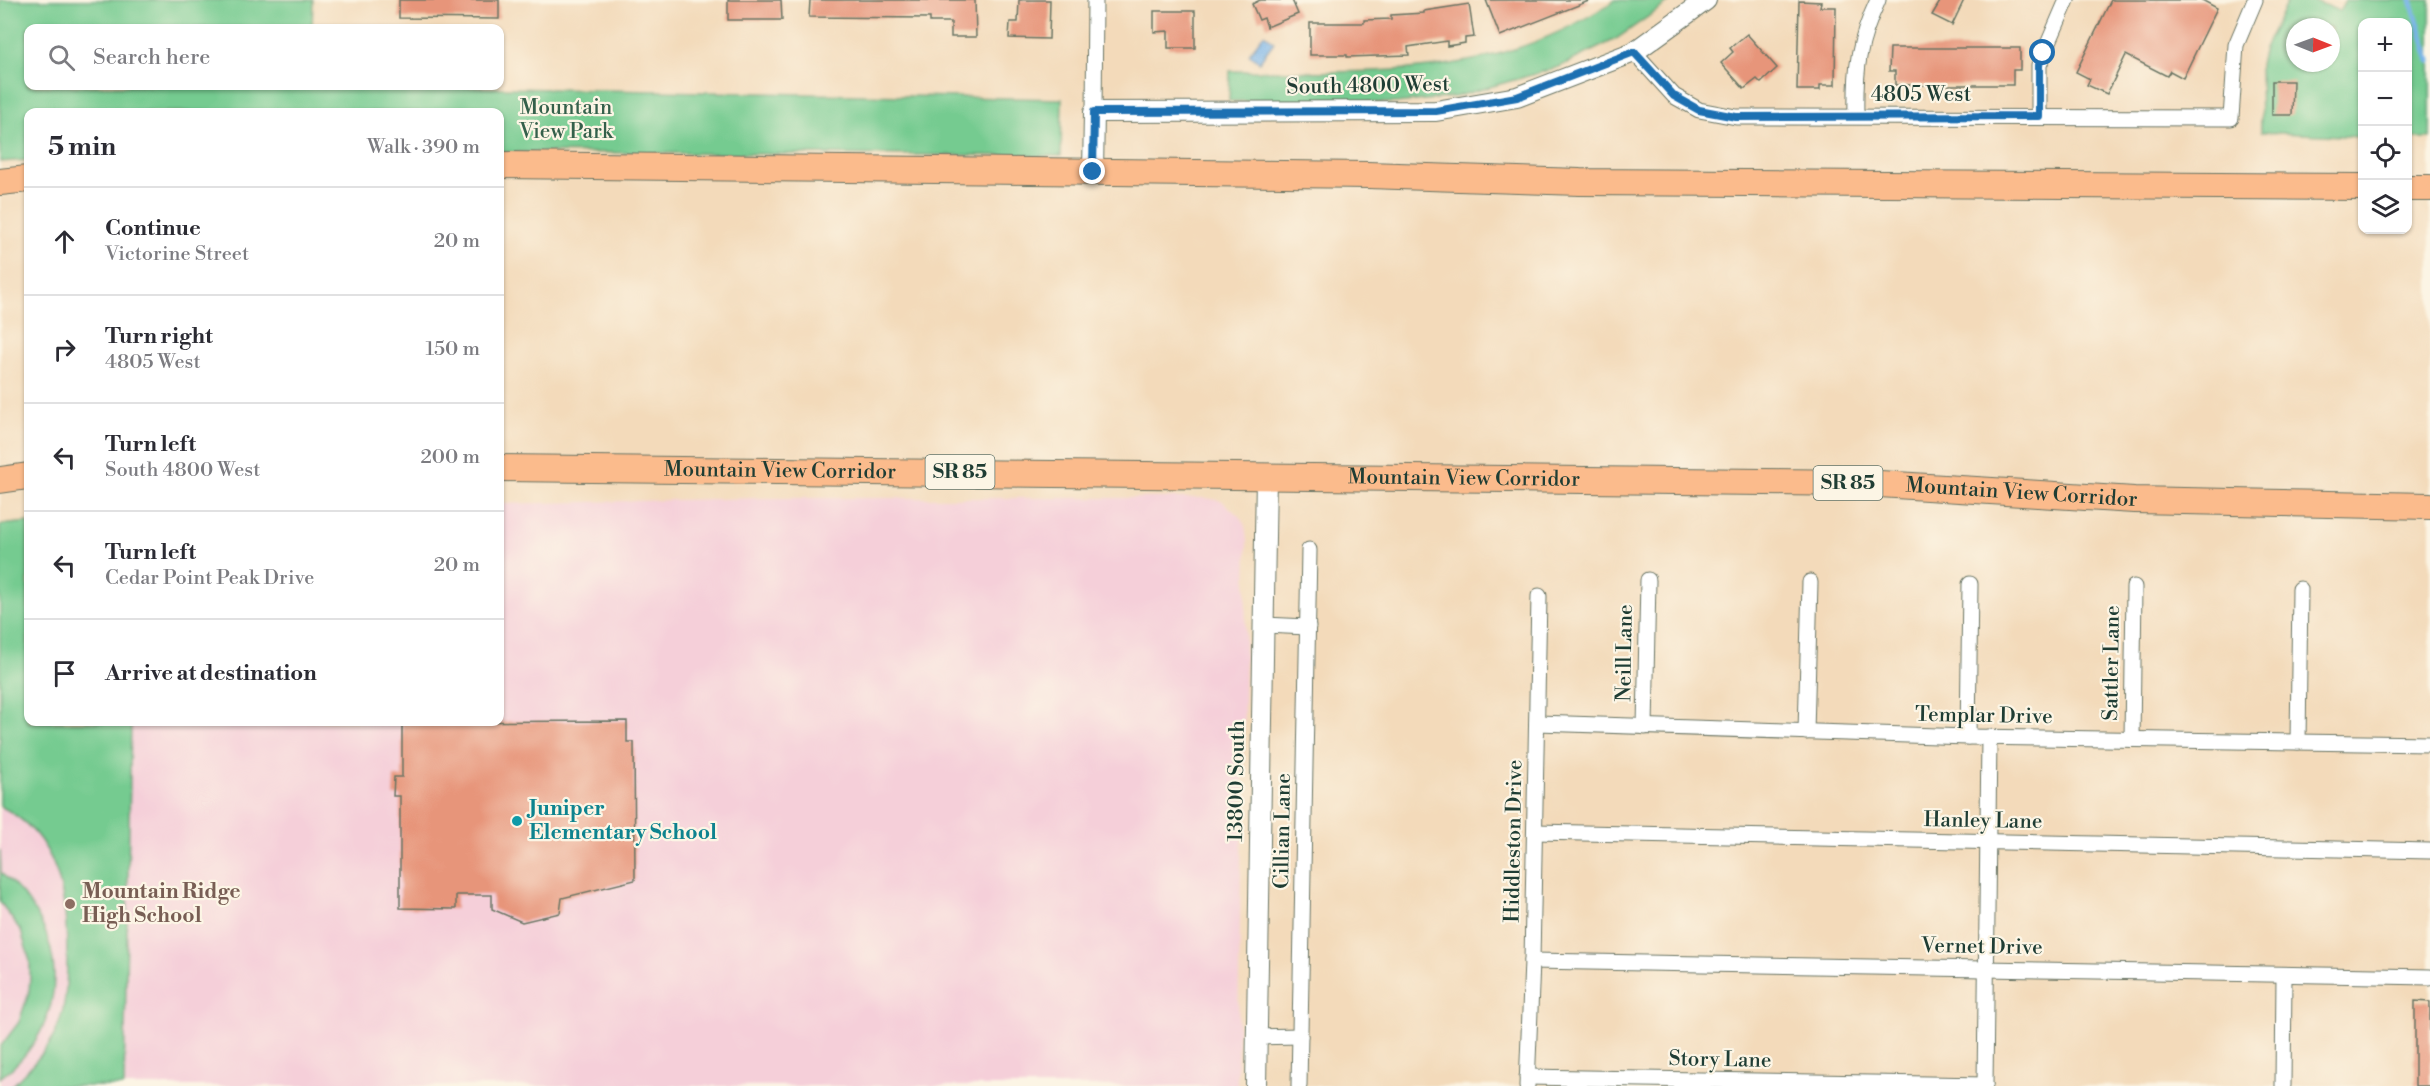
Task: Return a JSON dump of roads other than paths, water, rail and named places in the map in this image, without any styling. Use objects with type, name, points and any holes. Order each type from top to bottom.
[{"type":"highway","points":[[504,165],[1368,175],[1580,182],[2358,188]]},
{"type":"highway","points":[[0,182],[24,179]]},
{"type":"highway","points":[[2412,188],[2430,188]]},
{"type":"highway","name":"Mountain View Corridor","points":[[504,468],[1864,483],[2134,500],[2430,506]]},
{"type":"highway","points":[[0,480],[24,477]]},
{"type":"street","points":[[1093,172],[1095,0]]},
{"type":"street","name":"South 4800 West","points":[[1094,112],[1436,111],[1517,97],[1634,52],[1706,0]]},
{"type":"street","points":[[1856,116],[1856,66],[1860,47],[1878,0]]},
{"type":"street","points":[[2039,116],[2039,65],[2067,0]]},
{"type":"street","name":"4805 West","points":[[1634,52],[1674,96],[1699,110],[1736,117],[2231,118],[2236,45],[2255,0]]},
{"type":"street","name":"13800 South","points":[[1256,1086],[1266,476]]},
{"type":"street","name":"Cillian Lane","points":[[1299,1086],[1309,550]]},
{"type":"street","name":"Neill Lane","points":[[1645,726],[1648,580]]},
{"type":"street","points":[[1806,732],[1810,582]]},
{"type":"street","points":[[1968,737],[1970,584]]},
{"type":"street","name":"Sattler Lane","points":[[2132,739],[2134,587]]},
{"type":"street","points":[[2298,742],[2300,589]]},
{"type":"street","name":"Hiddleston Drive","points":[[1527,1082],[1538,723],[1539,596]]},
{"type":"street","points":[[1264,626],[1308,627]]},
{"type":"street","name":"Templar Drive","points":[[1538,723],[1968,737],[2430,744]]},
{"type":"street","points":[[1985,1086],[1989,737]]},
{"type":"street","name":"Hanley Lane","points":[[1535,832],[2430,851]]},
{"type":"street","name":"Vernet Drive","points":[[1532,960],[2430,977]]},
{"type":"street","points":[[2283,1086],[2284,975]]},
{"type":"street","points":[[1257,1037],[1300,1036]]},
{"type":"street","name":"Story Lane","points":[[1527,1082],[1985,1086]]},
{"type":"water","points":[[1264,34],[1274,42],[1259,62],[1249,54]]},
{"type":"waterway","points":[[2411,0],[2430,61]]},
{"type":"place","name":"Juniper Elementary School","points":[[517,821]]},
{"type":"place","name":"Mountain Ridge High School","points":[[70,904]]},
{"type":"park label","name":"Mountain View Park","points":[[566,120]]}]
